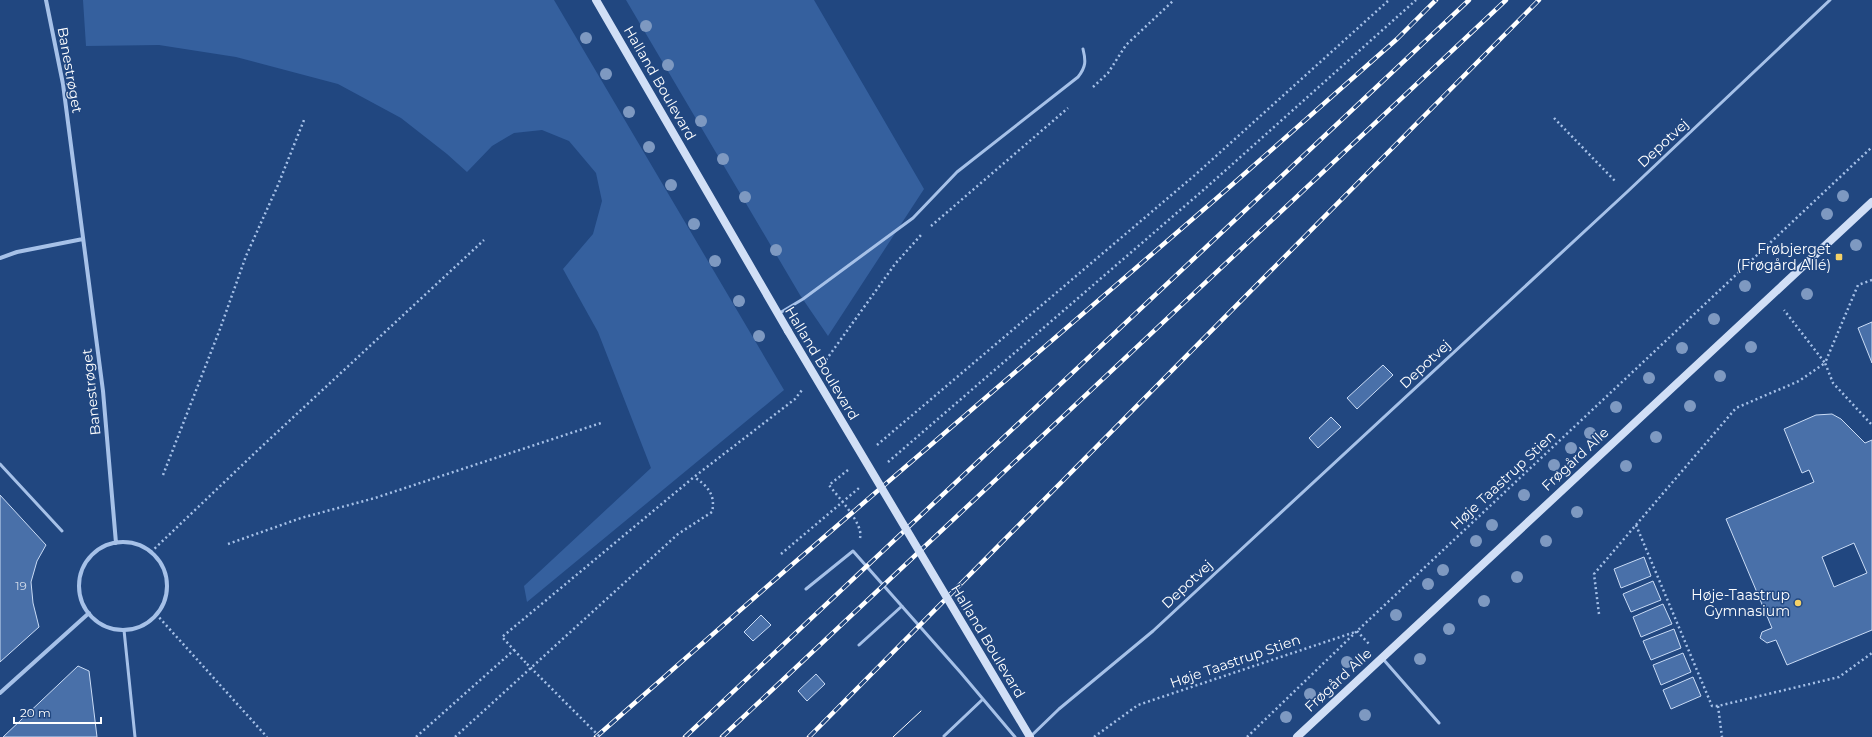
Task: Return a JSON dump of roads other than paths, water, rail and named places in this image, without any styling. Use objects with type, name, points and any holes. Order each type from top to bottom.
[{"type":"street","name":"Banestrøget","points":[[46,0],[63,84],[103,391],[116,542]]},
{"type":"street","name":"Halland Boulevard","points":[[596,0],[778,314],[1029,737]]},
{"type":"street","name":"Frøgård Alle","points":[[1297,737],[1771,294],[1872,202]]},
{"type":"street","points":[[0,258],[17,252],[83,239]]},
{"type":"street","points":[[116,542],[134,543],[151,552],[159,560],[167,582],[166,594],[162,605],[156,614],[147,622],[136,628],[124,630],[111,628],[98,622],[89,613],[82,602],[79,589],[82,570],[93,554],[103,546],[116,542]]},
{"type":"street","points":[[0,694],[89,613]]},
{"type":"lane","name":"Depotvej","points":[[1029,737],[1059,709],[1153,631],[1627,192],[1830,0]]},
{"type":"lane","points":[[778,314],[803,300],[913,218],[957,172],[1078,77],[1084,69],[1086,59],[1083,49]]},
{"type":"lane","points":[[0,464],[62,531]]},
{"type":"lane","points":[[806,589],[853,551],[1015,737]]},
{"type":"lane","points":[[858,645],[902,606]]},
{"type":"lane","points":[[124,630],[135,737]]},
{"type":"lane","points":[[1381,658],[1439,723]]},
{"type":"lane","points":[[944,736],[983,699]]},
{"type":"tram line","points":[[893,737],[921,711]]},
{"type":"railway","points":[[596,737],[787,569],[1217,198],[1397,39],[1436,0]]},
{"type":"railway","points":[[685,737],[1469,0]]},
{"type":"railway","points":[[722,737],[1506,0]]},
{"type":"railway","points":[[809,737],[1539,0]]},
{"type":"place","name":"Frøbjerget (Frøgård Allé)","points":[[1839,257]]},
{"type":"place","name":"Høje-Taastrup Gymnasium","points":[[1798,603]]}]
